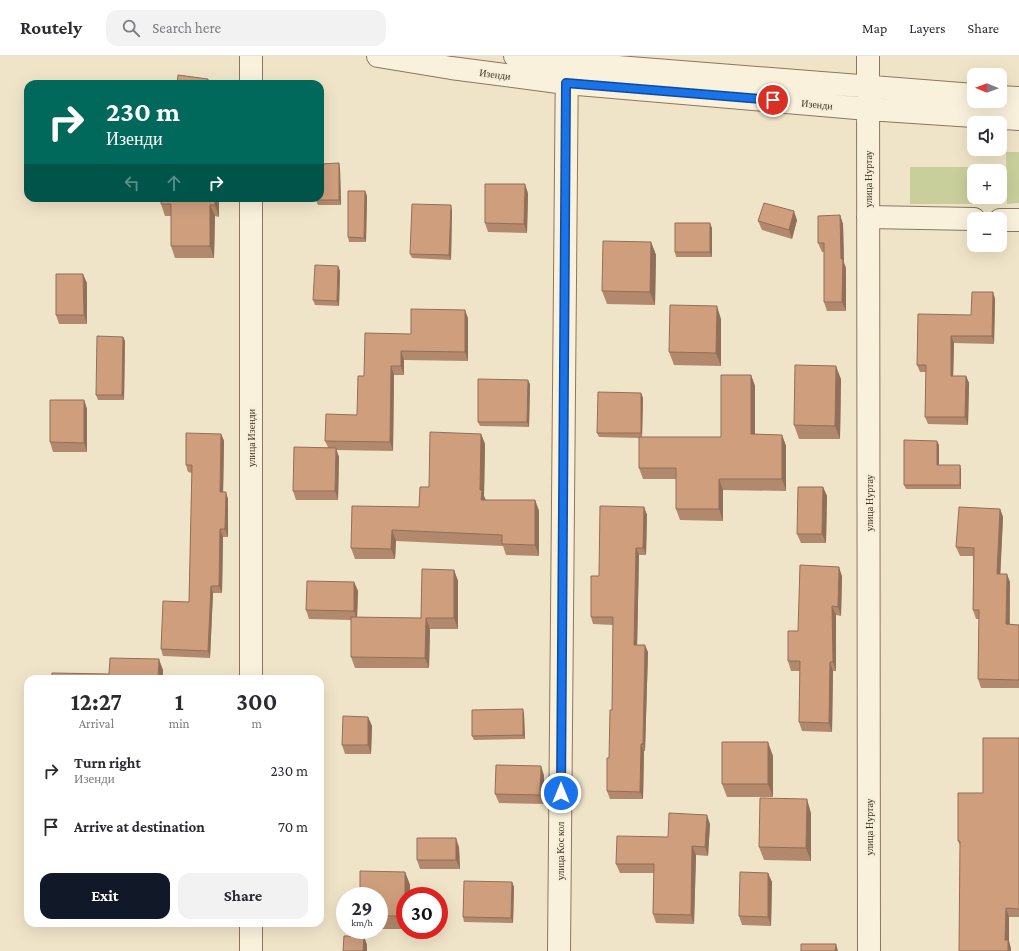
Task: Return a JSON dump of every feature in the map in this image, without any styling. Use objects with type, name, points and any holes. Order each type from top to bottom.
[{"type":"street","points":[[251,56],[251,80]]},
{"type":"street","name":"Изенди","points":[[378,56],[450,68],[567,67],[967,94]]},
{"type":"street","name":"Изенди","points":[[515,56],[567,67],[868,109],[1019,119]]},
{"type":"street","name":"улица Нуртау","points":[[868,56],[870,951]]},
{"type":"street","name":"улица Кос кол","points":[[559,951],[567,67]]},
{"type":"street","points":[[1007,97],[1019,98]]},
{"type":"street","name":"улица Изенди","points":[[251,202],[251,675]]},
{"type":"street","points":[[868,217],[967,219]]},
{"type":"street","points":[[1007,220],[1019,220]]},
{"type":"street","points":[[251,927],[251,951]]},
{"type":"green space","points":[[1007,152],[1019,152],[1019,203],[1007,204]]},
{"type":"green space","points":[[910,167],[967,167],[967,204],[910,204]]},
{"type":"building","points":[[178,75],[208,79],[208,80],[177,80]]},
{"type":"building","points":[[339,163],[339,200],[324,200],[324,164]]},
{"type":"building","points":[[485,184],[525,184],[524,224],[485,223]]},
{"type":"building","points":[[348,191],[365,191],[364,238],[348,237]]},
{"type":"building","points":[[161,202],[215,202],[215,205],[210,205],[210,246],[171,246],[171,204],[161,204]]},
{"type":"building","points":[[764,203],[794,211],[789,230],[758,221]]},
{"type":"building","points":[[412,204],[451,205],[449,255],[410,254]]},
{"type":"building","points":[[840,215],[841,259],[843,259],[842,302],[824,302],[824,243],[818,243],[818,216]]},
{"type":"building","points":[[675,223],[710,223],[710,252],[675,252]]},
{"type":"building","points":[[603,241],[651,242],[650,292],[602,291]]},
{"type":"building","points":[[315,265],[338,266],[337,301],[313,300]]},
{"type":"building","points":[[56,274],[83,274],[84,315],[56,315]]},
{"type":"building","points":[[972,292],[993,292],[992,336],[951,336],[951,376],[966,376],[965,417],[925,417],[926,365],[917,365],[918,314],[971,315]]},
{"type":"building","points":[[670,305],[717,306],[716,353],[669,352]]},
{"type":"building","points":[[411,309],[465,310],[465,352],[401,351],[401,366],[391,366],[390,442],[325,441],[326,414],[357,415],[358,376],[364,376],[365,333],[411,334]]},
{"type":"building","points":[[97,336],[123,337],[122,395],[96,395]]},
{"type":"building","points":[[795,365],[836,366],[835,426],[794,425]]},
{"type":"building","points":[[721,375],[751,375],[751,434],[782,435],[782,479],[719,479],[719,509],[676,509],[676,468],[639,468],[639,437],[721,437]]},
{"type":"building","points":[[478,379],[528,380],[527,422],[478,422]]},
{"type":"building","points":[[598,392],[641,393],[641,433],[597,433]]},
{"type":"building","points":[[50,400],[84,400],[84,443],[50,442]]},
{"type":"building","points":[[430,432],[481,434],[481,500],[535,500],[535,545],[502,544],[502,535],[392,530],[391,549],[351,548],[352,506],[419,507],[420,487],[429,487]]},
{"type":"building","points":[[186,433],[221,434],[220,492],[226,492],[225,529],[220,529],[219,586],[211,586],[208,651],[161,649],[163,601],[189,602],[192,465],[186,465]]},
{"type":"building","points":[[904,440],[937,441],[937,465],[960,465],[960,485],[904,485]]},
{"type":"building","points":[[294,447],[336,448],[335,491],[293,491]]},
{"type":"building","points":[[798,487],[823,487],[822,534],[797,534]]},
{"type":"building","points":[[600,506],[644,507],[643,548],[636,548],[634,645],[645,645],[643,744],[641,744],[640,792],[607,791],[607,758],[609,758],[610,710],[612,710],[613,617],[591,617],[591,576],[599,576]]},
{"type":"building","points":[[959,507],[1000,509],[997,574],[1007,574],[1006,624],[1019,625],[1019,680],[978,679],[979,610],[973,610],[974,548],[956,547]]},
{"type":"building","points":[[800,565],[839,567],[838,607],[832,606],[833,662],[830,662],[829,723],[799,722],[800,661],[788,661],[788,631],[798,631]]},
{"type":"building","points":[[422,569],[454,570],[454,618],[426,618],[425,658],[351,657],[351,617],[421,618]]},
{"type":"building","points":[[307,581],[354,582],[354,611],[306,610]]},
{"type":"building","points":[[110,658],[159,659],[158,675],[52,675],[52,673],[109,674]]},
{"type":"building","points":[[523,709],[523,735],[472,736],[472,710]]},
{"type":"building","points":[[343,716],[368,717],[368,745],[342,745]]},
{"type":"building","points":[[983,738],[1019,738],[1019,909],[1006,908],[1005,940],[1008,940],[1008,951],[959,951],[960,841],[958,841],[958,793],[983,793]]},
{"type":"building","points":[[722,742],[768,742],[768,784],[722,784]]},
{"type":"building","points":[[496,765],[541,766],[540,795],[495,794]]},
{"type":"building","points":[[760,798],[807,799],[806,848],[759,847]]},
{"type":"building","points":[[669,813],[707,815],[705,847],[692,846],[691,915],[653,914],[654,864],[616,864],[617,836],[668,837]]},
{"type":"building","points":[[417,838],[456,838],[456,860],[417,860]]},
{"type":"building","points":[[360,871],[405,872],[405,887],[396,887],[396,916],[388,916],[388,887],[360,887]]},
{"type":"building","points":[[740,872],[768,873],[768,917],[739,916]]},
{"type":"building","points":[[464,881],[512,882],[511,918],[463,917]]},
{"type":"building","points":[[344,939],[364,939],[363,951],[343,951]]},
{"type":"building","points":[[801,944],[836,944],[835,951],[801,951]]},
{"type":"route","points":[[561,793],[566,83],[773,100]]}]
